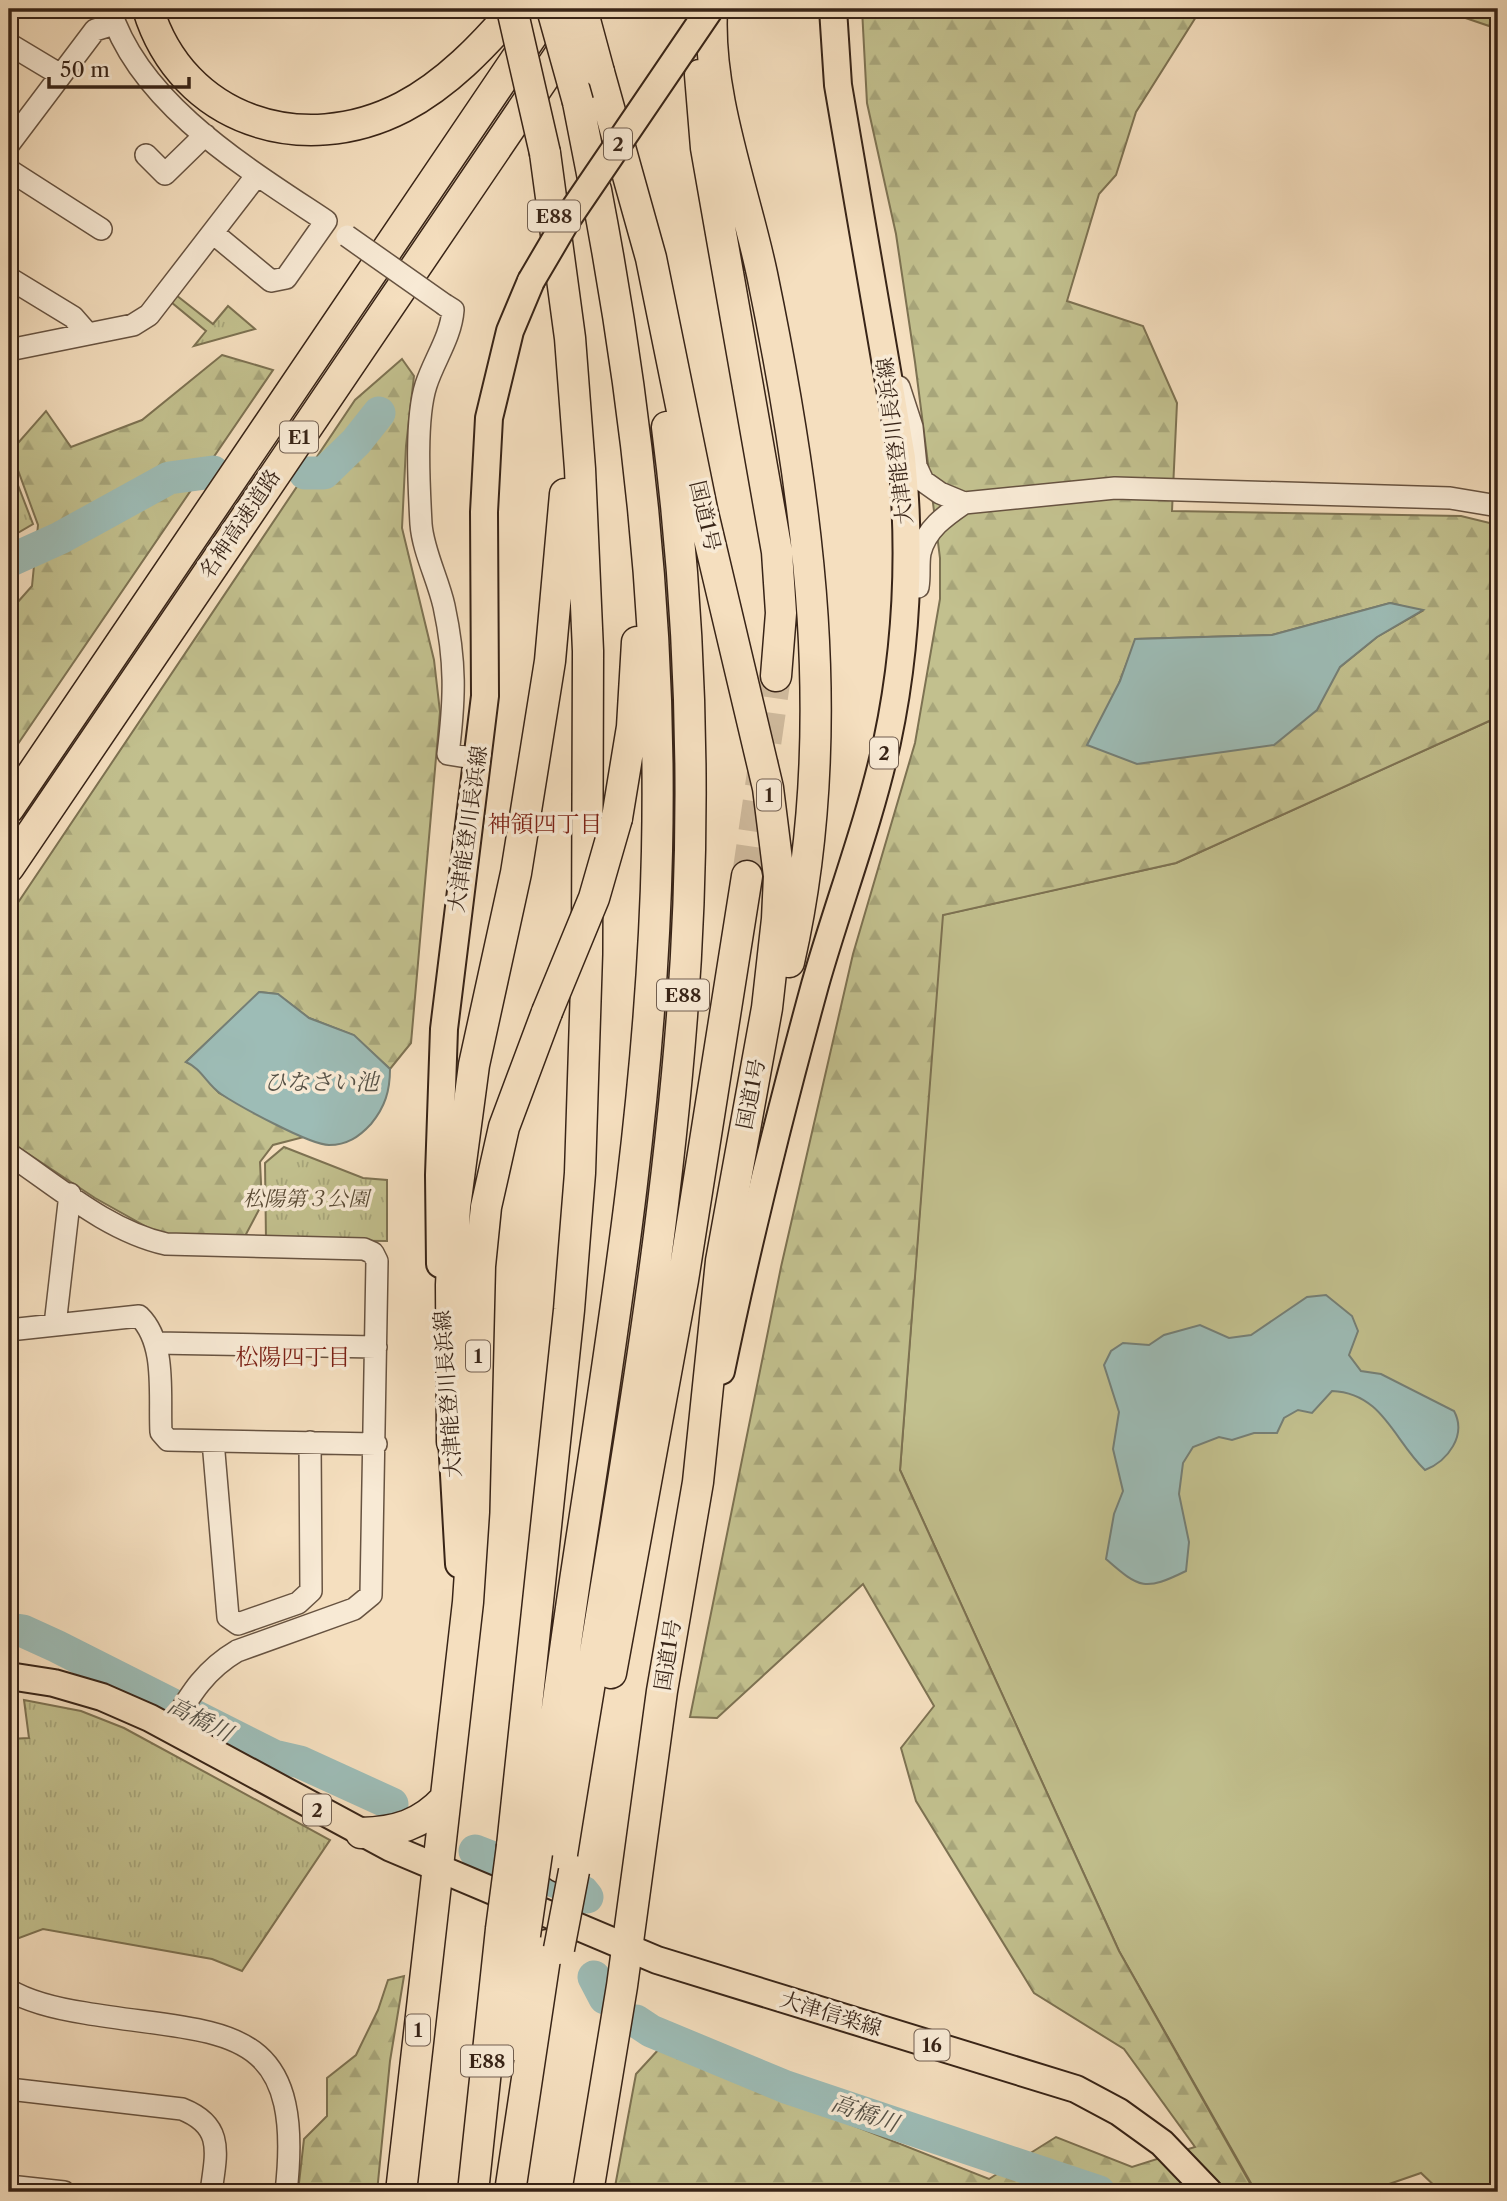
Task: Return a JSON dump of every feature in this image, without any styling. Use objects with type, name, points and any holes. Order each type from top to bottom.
[{"type":"highway","points":[[148,9],[167,52],[204,94],[231,111],[268,125],[317,130],[368,122],[405,106],[458,68],[513,9]]},
{"type":"highway","name":"E88","points":[[513,9],[545,153],[577,402],[588,651],[589,838],[580,1173],[569,1310],[546,1859]]},
{"type":"highway","name":"1","points":[[401,2192],[436,1867],[457,1709],[474,1512],[480,1266],[486,1207],[504,1128],[547,1012],[594,898],[617,818],[632,727],[638,622],[632,506],[596,190],[579,103],[551,9]]},
{"type":"highway","name":"名神高速道路","points":[[9,808],[551,9]]},
{"type":"highway","name":"国道1号","points":[[582,9],[651,258],[702,509],[758,741],[776,836],[779,876],[773,962],[732,1191],[709,1359],[698,1482],[662,1690],[588,2192]]},
{"type":"highway","name":"名神高速道路","points":[[9,867],[591,9]]},
{"type":"highway","points":[[709,9],[700,74],[706,148],[777,552],[781,612],[776,676]]},
{"type":"highway","points":[[709,9],[718,89],[762,274],[805,529],[812,587],[818,690],[814,796],[802,907],[732,1191]]},
{"type":"highway","name":"E88","points":[[482,2192],[533,1939],[649,1299],[674,1102],[687,940],[688,699],[679,534],[655,336],[611,120]]},
{"type":"highway","name":"E88","points":[[473,2192],[533,1939],[546,1859],[632,1192],[648,1037],[657,849],[657,699],[646,533],[624,341],[596,190]]},
{"type":"highway","points":[[453,1441],[451,1285],[455,1207],[463,1137],[474,1065],[516,873],[557,596],[567,414],[562,280]]},
{"type":"highway","name":"E88","points":[[546,1859],[684,1280],[747,876]]},
{"type":"highway","points":[[361,1833],[404,1829],[431,1814],[445,1799]]},
{"type":"highway","name":"E88","points":[[511,2185],[533,1939]]},
{"type":"main road","name":"大津能登川長浜線","points":[[457,1709],[461,1615],[453,1441],[439,1254],[440,1100],[451,957],[479,759],[485,696],[484,499],[489,418],[510,331],[531,281],[568,218],[709,9]]},
{"type":"main road","name":"大津能登川長浜線","points":[[698,1482],[773,1147],[816,984],[886,745],[902,647],[906,603],[906,500],[887,360],[838,85],[833,9]]},
{"type":"main road","name":"2","points":[[9,1676],[54,1683],[102,1697],[172,1725],[361,1833],[626,1947]]},
{"type":"main road","name":"大津信楽線","points":[[626,1947],[674,1966],[1076,2089],[1119,2112],[1162,2143],[1209,2192]]},
{"type":"street","points":[[9,144],[59,74],[95,30],[112,16],[128,50],[156,88],[205,135],[257,175],[453,310],[452,324],[426,386],[421,406],[421,528],[444,604],[452,649],[456,688],[449,754],[479,759]]},
{"type":"street","points":[[9,44],[59,74]]},
{"type":"street","points":[[146,155],[165,174],[205,135]]},
{"type":"street","points":[[9,170],[101,229]]},
{"type":"street","points":[[9,350],[133,325],[149,315],[257,175]]},
{"type":"street","points":[[214,233],[271,281],[286,278],[326,221]]},
{"type":"street","points":[[9,278],[73,317],[87,333]]},
{"type":"street","points":[[887,360],[912,427],[916,466],[923,481],[940,493],[964,503],[1125,488],[1450,499],[1498,506]]},
{"type":"street","points":[[902,647],[913,612],[920,555],[925,541],[942,518],[964,503]]},
{"type":"street","points":[[9,1154],[122,1229],[166,1244],[364,1249],[373,1253],[377,1261],[376,1444],[371,1595],[354,1609],[229,1656],[208,1671],[172,1725]]},
{"type":"street","points":[[55,1325],[70,1194]]},
{"type":"street","points":[[9,1330],[139,1316],[150,1327],[156,1343],[161,1432],[168,1440],[376,1444]]},
{"type":"street","points":[[156,1343],[376,1347]]},
{"type":"street","points":[[213,1441],[228,1617],[238,1624],[298,1603],[311,1591],[310,1442]]},
{"type":"street","points":[[9,1990],[65,2010],[204,2030],[230,2038],[254,2052],[273,2072],[285,2097],[290,2125],[286,2192]]},
{"type":"street","points":[[9,2089],[182,2109],[200,2116],[211,2129],[216,2149],[212,2192]]},
{"type":"street","points":[[15,2189],[64,2192]]},
{"type":"green space","points":[[862,9],[1201,9],[1136,112],[1116,175],[1099,194],[1067,301],[1143,326],[1177,403],[1172,511],[1461,516],[1498,525],[1498,717],[1176,863],[943,915],[900,1470],[1119,1951],[1255,2192],[614,2192],[636,2074],[659,2049],[989,2179],[1056,2137],[1132,2167],[1195,2147],[1124,2049],[1034,1993],[916,1801],[901,1748],[934,1706],[863,1584],[717,1718],[690,1717],[781,1267],[853,954],[915,743],[940,599],[940,558],[915,362],[896,234],[867,103]],"holes":[[[1390,603],[1422,611],[1377,637],[1340,667],[1120,681],[1136,639],[1272,635]]]},
{"type":"green space","points":[[1439,9],[1498,9],[1498,29]]},
{"type":"green space","points":[[176,295],[213,324],[228,306],[255,329],[194,346],[206,331],[171,302]]},
{"type":"green space","points":[[222,355],[273,370],[9,757],[9,612],[32,586],[38,525],[11,451],[46,411],[71,447],[142,420]]},
{"type":"green space","points":[[402,359],[414,376],[406,446],[402,528],[434,660],[440,712],[411,1043],[390,1069],[353,1035],[309,1018],[277,994],[260,992],[186,1062],[196,1066],[219,1093],[304,1137],[273,1145],[260,1162],[262,1204],[244,1238],[163,1236],[95,1198],[9,1141],[9,916],[355,400]]},
{"type":"green space","points":[[9,462],[33,524],[9,538]]},
{"type":"green space","points":[[1498,717],[1498,2192],[1441,2192],[1421,2173],[1366,2192],[1256,2192],[1119,1951],[900,1470],[942,915],[1176,863]]},
{"type":"green space","name":"松陽第３公園","points":[[284,1147],[363,1178],[387,1180],[387,1241],[266,1240],[265,1163]]},
{"type":"green space","points":[[24,1700],[81,1711],[124,1728],[330,1840],[242,1971],[212,1959],[43,1929],[11,1941],[9,1739],[29,1738]]},
{"type":"green space","points":[[404,1976],[390,2061],[377,2192],[298,2192],[304,2139],[327,2116],[327,2078],[356,2055],[378,2010],[388,1980]]},
{"type":"water","points":[[1390,603],[1423,610],[1377,637],[1340,667],[1317,710],[1274,745],[1137,764],[1087,745],[1120,681],[1135,639],[1272,635]]},
{"type":"water","name":"ひなさい池","points":[[259,992],[278,994],[309,1018],[354,1035],[390,1069],[388,1092],[383,1105],[371,1124],[357,1136],[341,1144],[329,1145],[307,1139],[221,1094],[186,1062]]},
{"type":"water","points":[[1326,1295],[1352,1316],[1358,1331],[1349,1355],[1361,1371],[1381,1374],[1454,1411],[1457,1438],[1448,1454],[1425,1470],[1376,1409],[1364,1400],[1332,1391],[1312,1413],[1298,1410],[1284,1418],[1277,1433],[1254,1433],[1232,1440],[1219,1437],[1193,1447],[1183,1463],[1179,1494],[1189,1542],[1186,1571],[1152,1584],[1143,1584],[1127,1576],[1106,1559],[1114,1514],[1123,1491],[1113,1449],[1119,1412],[1104,1365],[1111,1351],[1123,1343],[1149,1345],[1164,1335],[1200,1325],[1229,1338],[1251,1335],[1307,1297]]},
{"type":"waterway","points":[[305,473],[324,473],[356,442],[379,413]]},
{"type":"waterway","points":[[9,561],[60,538],[169,478],[213,472]]},
{"type":"waterway","name":"高橋川","points":[[9,1629],[23,1631],[56,1646],[274,1756],[300,1762],[392,1804]]},
{"type":"waterway","name":"高橋川","points":[[475,1851],[583,1892],[587,1897]]},
{"type":"waterway","name":"高橋川","points":[[594,1977],[605,1998]]},
{"type":"waterway","name":"高橋川","points":[[636,2021],[651,2031],[786,2087],[1099,2192]]},
{"type":"tunnel","points":[[747,876],[776,676]]},
{"type":"district","name":"神領四丁目","points":[[545,824]]},
{"type":"district","name":"松陽四丁目","points":[[293,1357]]}]
